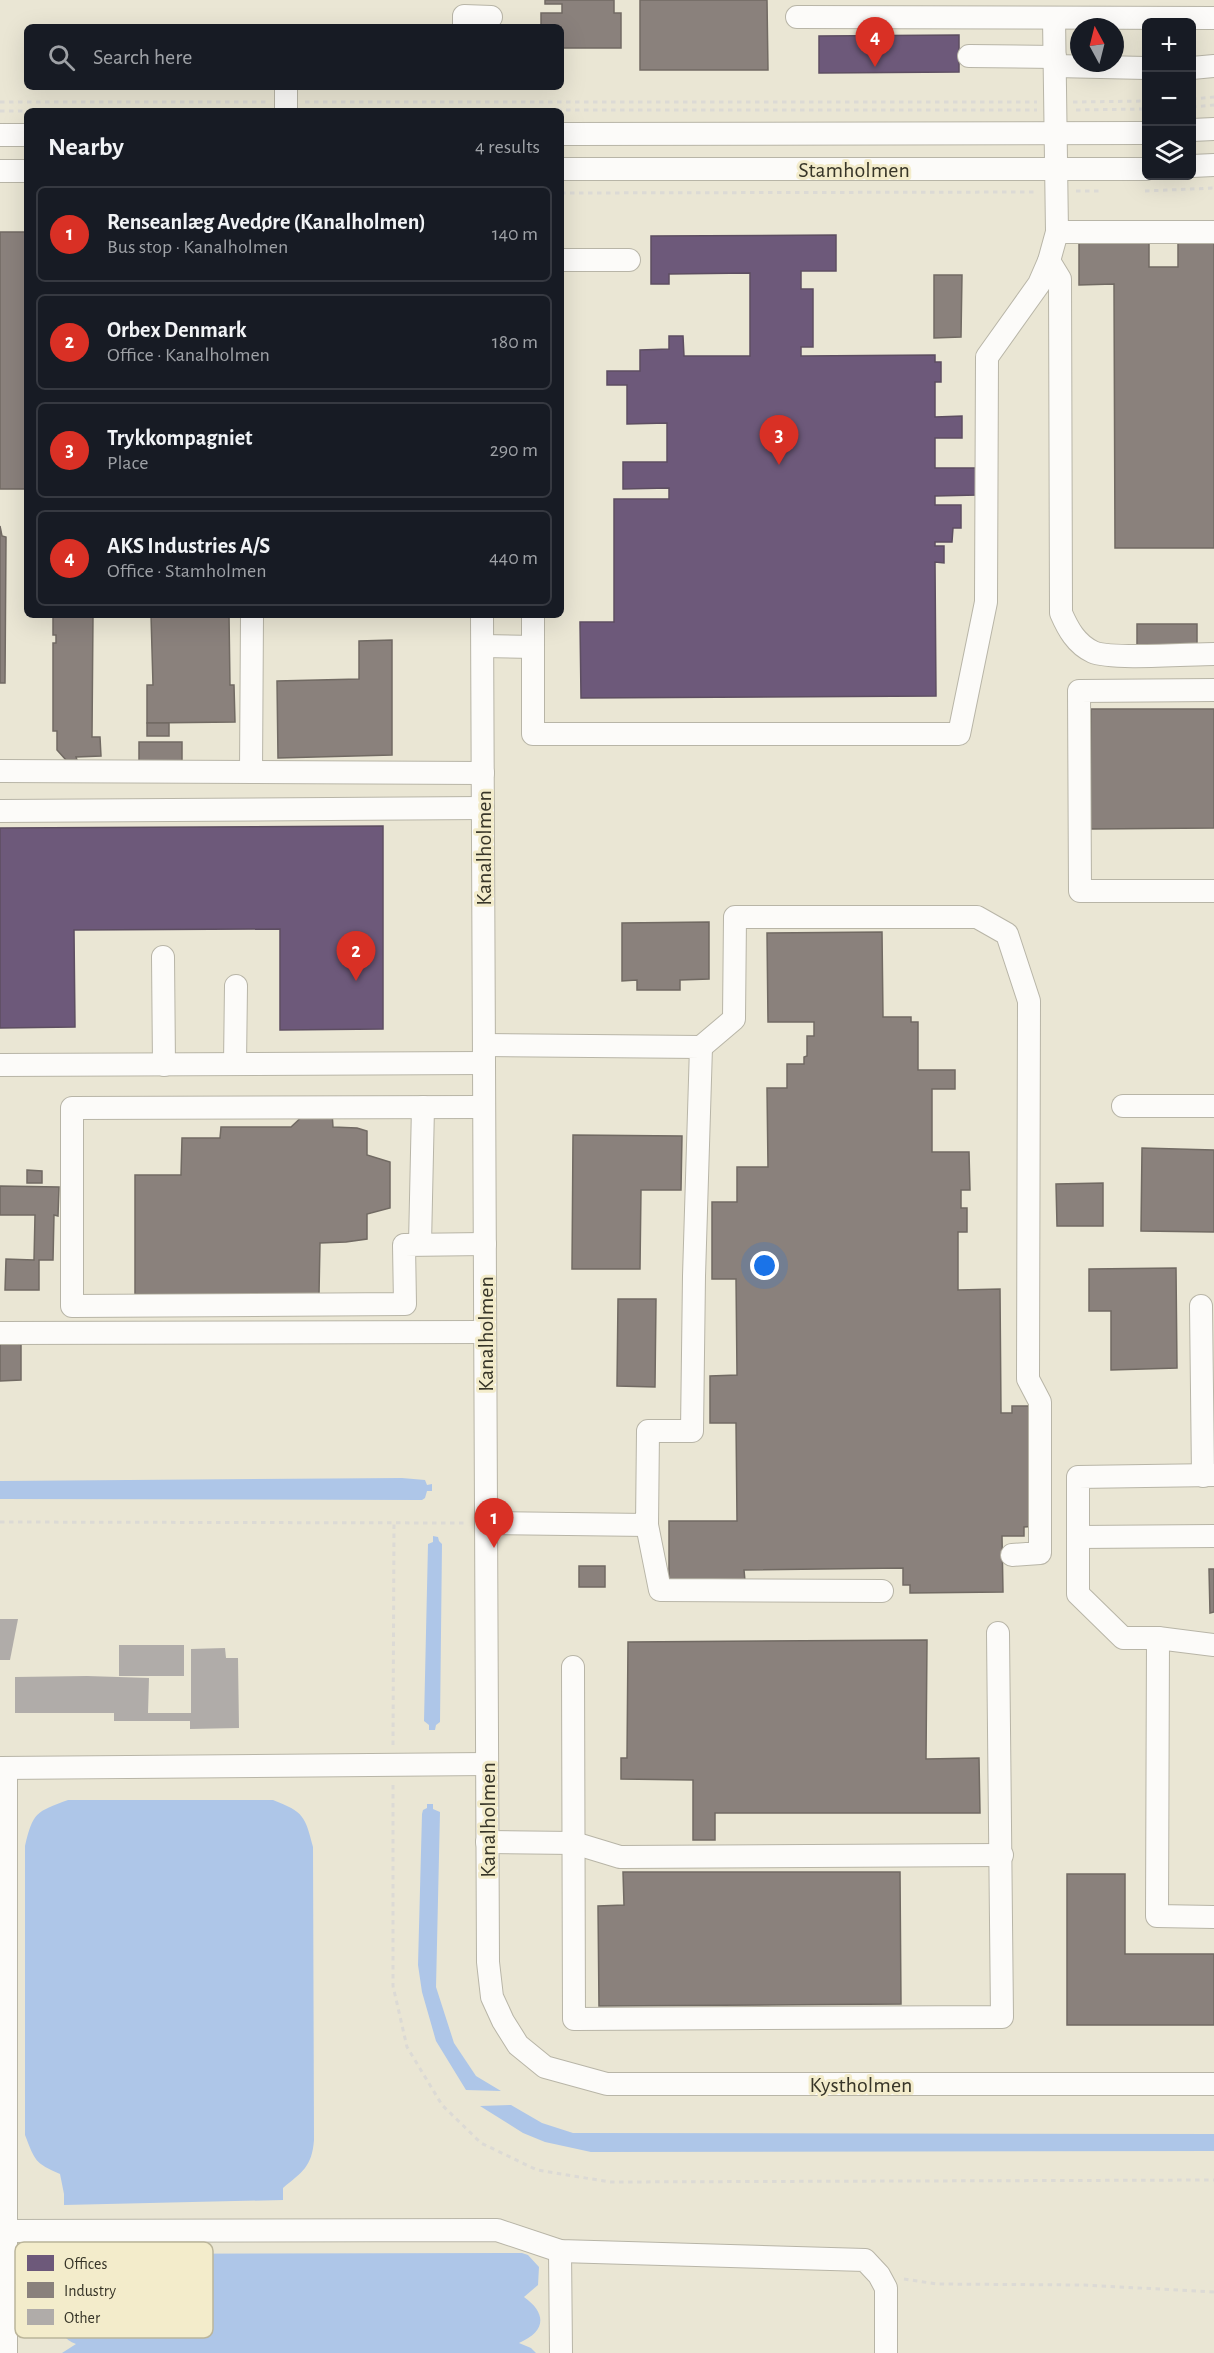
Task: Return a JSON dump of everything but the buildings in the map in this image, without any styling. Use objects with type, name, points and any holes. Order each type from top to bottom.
[{"type":"street","points":[[464,24],[464,16],[491,17]]},
{"type":"street","points":[[797,17],[1214,18]]},
{"type":"street","points":[[533,618],[533,734],[959,734],[986,602],[987,357],[1039,284],[1049,261],[1057,232],[1054,18]]},
{"type":"street","points":[[969,56],[1142,68]]},
{"type":"street","points":[[1196,68],[1214,66]]},
{"type":"street","points":[[1196,130],[1214,129]]},
{"type":"street","name":"Stamholmen","points":[[564,134],[1142,133]]},
{"type":"street","points":[[0,135],[24,135]]},
{"type":"street","points":[[1196,166],[1214,165]]},
{"type":"street","name":"Stamholmen","points":[[564,169],[1142,169]]},
{"type":"street","points":[[0,171],[24,171]]},
{"type":"street","points":[[1057,232],[1214,232]]},
{"type":"street","points":[[564,260],[629,260]]},
{"type":"street","points":[[1049,261],[1060,279],[1061,613],[1071,634],[1094,652],[1121,655],[1214,654]]},
{"type":"street","points":[[251,772],[252,618]]},
{"type":"street","name":"Kanalholmen","points":[[482,618],[488,1962],[492,1997],[518,2045]]},
{"type":"street","points":[[483,646],[533,647]]},
{"type":"street","points":[[1214,690],[1079,691],[1080,891],[1214,891]]},
{"type":"street","points":[[0,771],[483,773]]},
{"type":"street","points":[[0,811],[483,808]]},
{"type":"street","points":[[0,1065],[235,1064],[701,1047],[735,1018],[735,917],[977,917],[1006,934],[1029,1002],[1028,1379],[1040,1402],[1040,1553],[1012,1554]]},
{"type":"street","points":[[163,957],[164,1065]]},
{"type":"street","points":[[235,1064],[236,986]]},
{"type":"street","points":[[701,1047],[692,1431],[648,1431],[647,1525],[660,1590],[882,1591]]},
{"type":"street","points":[[1122,1106],[1214,1106]]},
{"type":"street","points":[[420,1244],[423,1107]]},
{"type":"street","points":[[484,1107],[72,1108],[72,1306],[405,1304],[404,1245],[485,1244]]},
{"type":"street","points":[[1201,1306],[1209,1475],[1078,1477],[1078,1594],[1123,1638],[1158,1638],[1214,1645]]},
{"type":"street","points":[[0,1334],[485,1332]]},
{"type":"street","points":[[486,1523],[647,1525]]},
{"type":"street","points":[[1078,1537],[1214,1536]]},
{"type":"street","points":[[573,1667],[574,2019],[1002,2018],[998,1633]]},
{"type":"street","points":[[1158,1638],[1157,1916],[1214,1917]]},
{"type":"street","points":[[6,2353],[3,2231],[3,1768],[487,1764]]},
{"type":"street","points":[[487,1842],[574,1843],[620,1857],[1002,1855]]},
{"type":"street","name":"Kystholmen","points":[[518,2045],[545,2067],[607,2085],[1214,2084]]},
{"type":"street","points":[[3,2231],[497,2230],[560,2251],[865,2260],[886,2288],[886,2353]]},
{"type":"street","points":[[560,2251],[561,2353]]},
{"type":"path","points":[[1196,99],[1214,97]]},
{"type":"path","points":[[564,111],[1055,106],[1142,101]]},
{"type":"path","points":[[0,102],[538,102],[1055,106],[1142,109]]},
{"type":"path","points":[[433,108],[434,102]]},
{"type":"path","points":[[538,102],[539,108]]},
{"type":"path","points":[[168,108],[286,103],[378,108]]},
{"type":"path","points":[[1196,107],[1214,105]]},
{"type":"path","points":[[0,111],[24,111]]},
{"type":"path","points":[[1142,191],[1214,188]]},
{"type":"path","points":[[564,193],[1099,191]]},
{"type":"path","points":[[0,1521],[486,1523]]},
{"type":"path","points":[[879,2276],[937,2284],[1084,2285],[1214,2292]]},
{"type":"water","points":[[402,1478],[425,1480],[427,1485],[432,1484],[432,1491],[427,1491],[422,1500],[0,1499],[0,1481]]},
{"type":"water","points":[[433,1536],[438,1537],[442,1544],[440,1722],[436,1725],[435,1730],[429,1730],[429,1725],[424,1721],[428,1544],[433,1542]]},
{"type":"water","points":[[68,1800],[273,1800],[302,1816],[313,1847],[314,2140],[311,2157],[305,2168],[283,2188],[283,2200],[64,2205],[60,2174],[45,2167],[34,2156],[25,2135],[25,1846],[31,1826],[38,1815],[49,1807]]},
{"type":"water","points":[[427,1804],[433,1804],[433,1809],[440,1812],[436,1987],[454,2043],[476,2076],[501,2091],[466,2090],[436,2041],[422,1992],[418,1965],[422,1814]]},
{"type":"water","points":[[511,2105],[542,2123],[573,2133],[1214,2134],[1214,2151],[591,2152],[545,2142],[523,2133],[480,2106]]},
{"type":"water","points":[[522,2253],[528,2255],[539,2267],[538,2285],[524,2297],[537,2310],[540,2322],[534,2334],[519,2343],[536,2353],[62,2353],[76,2344],[66,2338],[213,2338],[213,2254]]},
{"type":"place","name":"AKS Industries A/S","points":[[875,67]]},
{"type":"place","name":"Trykkompagniet","points":[[779,465]]},
{"type":"place","name":"Orbex Denmark","points":[[356,981]]},
{"type":"place","name":"Renseanlæg Avedøre (Kanalholmen)","points":[[494,1548]]}]
